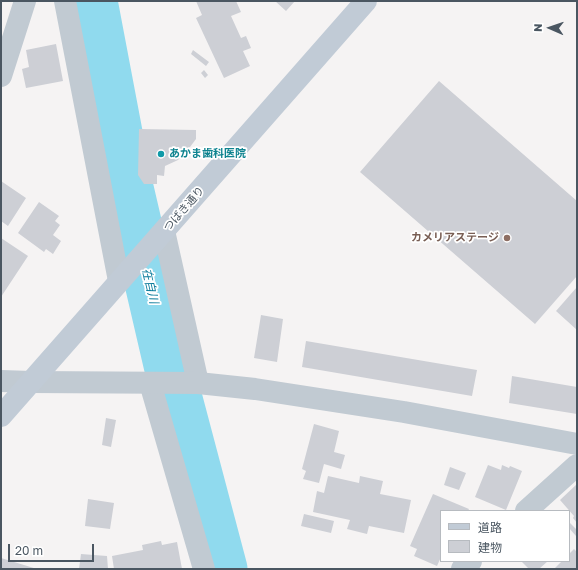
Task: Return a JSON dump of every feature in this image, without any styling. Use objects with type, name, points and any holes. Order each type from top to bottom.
[{"type":"main road","name":"つばき通り","points":[[1,416],[366,1]]},
{"type":"street","points":[[1,76],[25,1]]},
{"type":"street","points":[[65,1],[125,274]]},
{"type":"street","points":[[160,236],[192,383]]},
{"type":"street","points":[[1,381],[192,383],[255,389],[396,411],[577,444]]},
{"type":"street","points":[[156,383],[204,569]]},
{"type":"street","points":[[527,510],[577,465]]},
{"type":"street","points":[[462,569],[470,562]]},
{"type":"building","points":[[196,1],[236,1],[241,12],[231,16],[241,38],[246,36],[251,48],[243,51],[250,66],[224,78],[196,18],[202,15]]},
{"type":"building","points":[[275,1],[295,1],[286,11]]},
{"type":"building","points":[[56,44],[63,81],[26,88],[22,69],[29,67],[26,50]]},
{"type":"building","points":[[193,50],[209,62],[206,66],[191,54]]},
{"type":"building","points":[[204,70],[208,75],[205,78],[201,73]]},
{"type":"building","name":"カメリアステージ","points":[[439,81],[577,201],[577,276],[535,324],[360,172]]},
{"type":"building","name":"あかま歯科医院","points":[[139,129],[196,130],[196,139],[190,147],[178,160],[165,166],[164,176],[157,175],[157,184],[144,184],[138,175]]},
{"type":"building","points":[[1,181],[26,198],[8,226],[1,221]]},
{"type":"building","points":[[39,202],[59,216],[55,221],[60,225],[53,235],[61,241],[53,254],[46,249],[44,252],[18,233]]},
{"type":"building","points":[[1,238],[28,256],[1,297]]},
{"type":"building","points":[[577,287],[577,330],[556,311]]},
{"type":"building","points":[[261,315],[283,319],[277,362],[254,358]]},
{"type":"building","points":[[306,341],[477,370],[472,396],[302,367]]},
{"type":"building","points":[[512,376],[577,387],[577,414],[509,403]]},
{"type":"building","points":[[106,418],[116,420],[111,447],[102,445]]},
{"type":"building","points":[[314,424],[339,431],[334,452],[345,455],[341,469],[324,464],[319,483],[303,479],[306,471],[302,469]]},
{"type":"building","points":[[488,465],[501,470],[502,465],[509,468],[510,466],[522,471],[506,510],[475,497]]},
{"type":"building","points":[[450,467],[466,473],[459,490],[444,485]]},
{"type":"building","points":[[328,476],[359,483],[360,476],[383,481],[380,494],[411,500],[404,533],[369,526],[367,534],[347,529],[350,520],[313,512],[317,491],[324,493]]},
{"type":"building","points":[[577,484],[577,523],[570,510],[560,500]]},
{"type":"building","points":[[433,494],[469,509],[440,510],[440,559],[437,566],[414,556],[417,549],[410,546]]},
{"type":"building","points":[[88,499],[114,503],[110,529],[85,526]]},
{"type":"building","points":[[304,514],[334,521],[331,533],[301,526]]},
{"type":"building","points":[[570,523],[577,530],[576,536],[570,529]]},
{"type":"building","points":[[161,541],[162,545],[177,542],[182,569],[114,569],[112,556],[143,550],[142,545]]},
{"type":"building","points":[[574,549],[577,552],[577,569],[554,569],[561,562],[570,562],[570,553]]},
{"type":"building","points":[[81,554],[107,556],[108,569],[79,569]]},
{"type":"building","points":[[1,558],[37,569],[1,569]]},
{"type":"building","points":[[522,562],[547,562],[539,569],[529,569]]},
{"type":"waterway","name":"在自川","points":[[92,1],[125,175],[177,399],[222,569]]},
{"type":"place","name":"あかま歯科医院","points":[[161,154]]},
{"type":"place","name":"カメリアステージ","points":[[507,238]]}]
